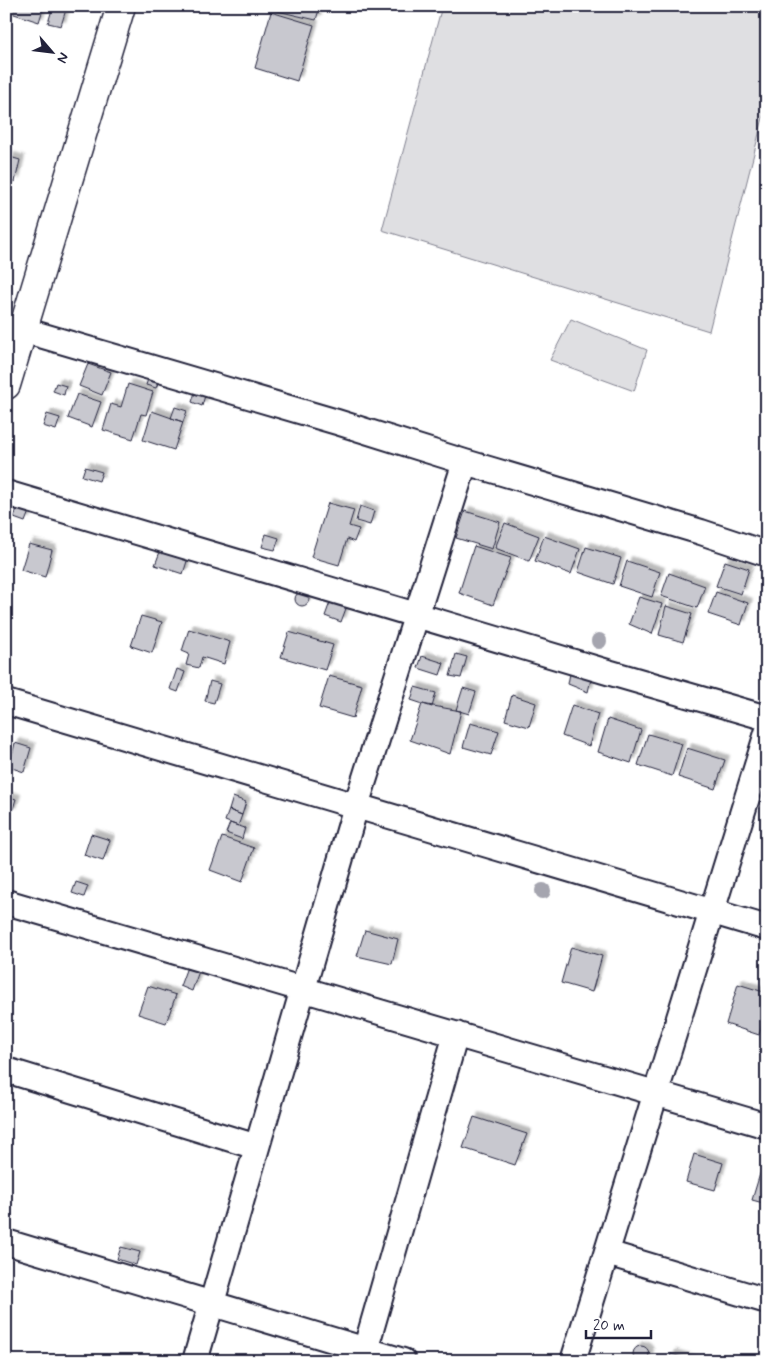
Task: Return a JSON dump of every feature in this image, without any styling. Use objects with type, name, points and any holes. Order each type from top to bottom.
[{"type":"street","points":[[6,385],[15,327],[120,6]]},
{"type":"street","points":[[15,327],[338,422],[701,532],[767,554]]},
{"type":"street","points":[[195,1361],[356,806],[465,462]]},
{"type":"street","points":[[6,493],[767,718]]},
{"type":"street","points":[[6,702],[767,928]]},
{"type":"street","points":[[573,1361],[767,733]]},
{"type":"street","points":[[6,902],[767,1126]]},
{"type":"street","points":[[365,1350],[456,1034]]},
{"type":"street","points":[[6,1070],[257,1147]]},
{"type":"street","points":[[6,1242],[305,1330],[403,1361]]},
{"type":"street","points":[[607,1253],[767,1301]]},
{"type":"shaded area","points":[[442,6],[767,6],[767,102],[709,331],[382,230]]},
{"type":"shaded area","points":[[571,319],[647,350],[634,391],[550,360]]},
{"type":"building","points":[[10,6],[44,6],[39,22],[8,12]]},
{"type":"building","points":[[53,6],[67,6],[61,26],[48,23]]},
{"type":"building","points":[[274,6],[320,6],[316,20],[273,10]]},
{"type":"building","points":[[271,12],[314,25],[297,81],[255,68]]},
{"type":"building","points":[[10,157],[20,160],[15,182],[6,179]]},
{"type":"building","points":[[88,364],[111,372],[102,395],[79,386]]},
{"type":"building","points":[[149,376],[160,379],[156,388],[146,385]]},
{"type":"building","points":[[56,383],[66,386],[64,395],[53,391]]},
{"type":"building","points":[[128,384],[153,392],[146,415],[141,414],[133,439],[103,430],[111,404],[121,407]]},
{"type":"building","points":[[196,389],[206,392],[202,406],[192,402]]},
{"type":"building","points":[[77,394],[101,402],[92,427],[68,418]]},
{"type":"building","points":[[175,407],[187,411],[183,422],[171,418]]},
{"type":"building","points":[[152,411],[183,422],[174,450],[143,440]]},
{"type":"building","points":[[47,414],[60,418],[56,430],[43,426]]},
{"type":"building","points":[[85,467],[102,472],[99,481],[82,476]]},
{"type":"building","points":[[328,503],[354,510],[349,526],[359,529],[354,542],[347,539],[339,565],[311,557]]},
{"type":"building","points":[[18,505],[30,509],[25,522],[14,518]]},
{"type":"building","points":[[360,506],[374,511],[370,525],[356,521]]},
{"type":"building","points":[[465,511],[500,522],[492,549],[456,538]]},
{"type":"building","points":[[505,523],[539,536],[529,561],[495,548]]},
{"type":"building","points":[[266,534],[279,538],[275,550],[262,547]]},
{"type":"building","points":[[544,536],[580,549],[571,574],[535,561]]},
{"type":"building","points":[[29,544],[52,550],[45,577],[21,570]]},
{"type":"building","points":[[474,546],[511,558],[493,605],[459,593]]},
{"type":"building","points":[[586,547],[621,558],[613,584],[578,572]]},
{"type":"building","points":[[161,549],[188,558],[183,574],[155,565]]},
{"type":"building","points":[[627,561],[660,572],[652,597],[619,586]]},
{"type":"building","points":[[725,561],[749,569],[741,594],[716,586]]},
{"type":"building","points":[[669,573],[705,586],[697,608],[661,596]]},
{"type":"building","points":[[302,592],[307,594],[309,599],[307,604],[302,606],[297,604],[295,599],[297,594]]},
{"type":"building","points":[[716,592],[748,603],[741,625],[708,614]]},
{"type":"building","points":[[332,597],[348,603],[341,622],[325,616]]},
{"type":"building","points":[[639,597],[662,604],[652,634],[629,624]]},
{"type":"building","points":[[666,606],[692,614],[683,642],[659,635]]},
{"type":"building","points":[[141,616],[162,622],[152,653],[131,646]]},
{"type":"building","points":[[189,629],[230,642],[224,664],[202,657],[199,668],[186,665],[189,654],[182,651]]},
{"type":"building","points":[[289,632],[333,645],[325,670],[281,657]]},
{"type":"building","points":[[456,654],[467,657],[461,678],[450,676]]},
{"type":"building","points":[[422,656],[444,663],[440,675],[418,668]]},
{"type":"building","points":[[177,669],[185,672],[178,692],[170,689]]},
{"type":"building","points":[[570,673],[591,679],[588,692],[568,684]]},
{"type":"building","points":[[329,676],[362,685],[353,718],[319,708]]},
{"type":"building","points":[[210,681],[220,684],[214,703],[205,701]]},
{"type":"building","points":[[415,687],[436,693],[432,707],[411,700]]},
{"type":"building","points":[[463,688],[476,692],[469,714],[456,710]]},
{"type":"building","points":[[512,695],[536,703],[529,727],[505,720]]},
{"type":"building","points":[[422,704],[461,711],[450,754],[410,740]]},
{"type":"building","points":[[572,705],[598,714],[589,746],[562,736]]},
{"type":"building","points":[[608,719],[641,730],[631,763],[598,752]]},
{"type":"building","points":[[470,723],[499,731],[491,755],[463,747]]},
{"type":"building","points":[[648,734],[682,744],[672,776],[638,765]]},
{"type":"building","points":[[15,743],[31,748],[24,772],[9,767]]},
{"type":"building","points":[[687,748],[725,760],[715,789],[678,777]]},
{"type":"building","points":[[6,796],[16,799],[12,812],[6,810]]},
{"type":"building","points":[[233,797],[246,802],[242,815],[229,810]]},
{"type":"building","points":[[229,810],[242,815],[238,826],[225,821]]},
{"type":"building","points":[[230,823],[245,828],[242,839],[226,833]]},
{"type":"building","points":[[91,834],[110,840],[103,861],[84,855]]},
{"type":"building","points":[[222,837],[254,848],[242,882],[210,870]]},
{"type":"building","points":[[76,882],[88,886],[84,897],[72,893]]},
{"type":"building","points":[[365,930],[398,939],[392,964],[357,956]]},
{"type":"building","points":[[571,947],[602,956],[592,992],[561,983]]},
{"type":"building","points":[[187,967],[199,971],[192,991],[180,986]]},
{"type":"building","points":[[738,984],[767,993],[767,1011],[759,1035],[726,1024]]},
{"type":"building","points":[[148,986],[176,995],[166,1023],[138,1014]]},
{"type":"building","points":[[474,1117],[527,1134],[515,1165],[463,1148]]},
{"type":"building","points":[[694,1154],[723,1163],[715,1190],[686,1182]]},
{"type":"building","points":[[763,1164],[767,1165],[767,1204],[752,1200]]},
{"type":"building","points":[[121,1247],[140,1252],[136,1265],[117,1259]]},
{"type":"building","points":[[641,1346],[647,1348],[649,1354],[647,1360],[641,1362],[635,1360],[633,1354],[635,1348]]},
{"type":"building","points":[[671,1354],[696,1361],[669,1361]]}]
